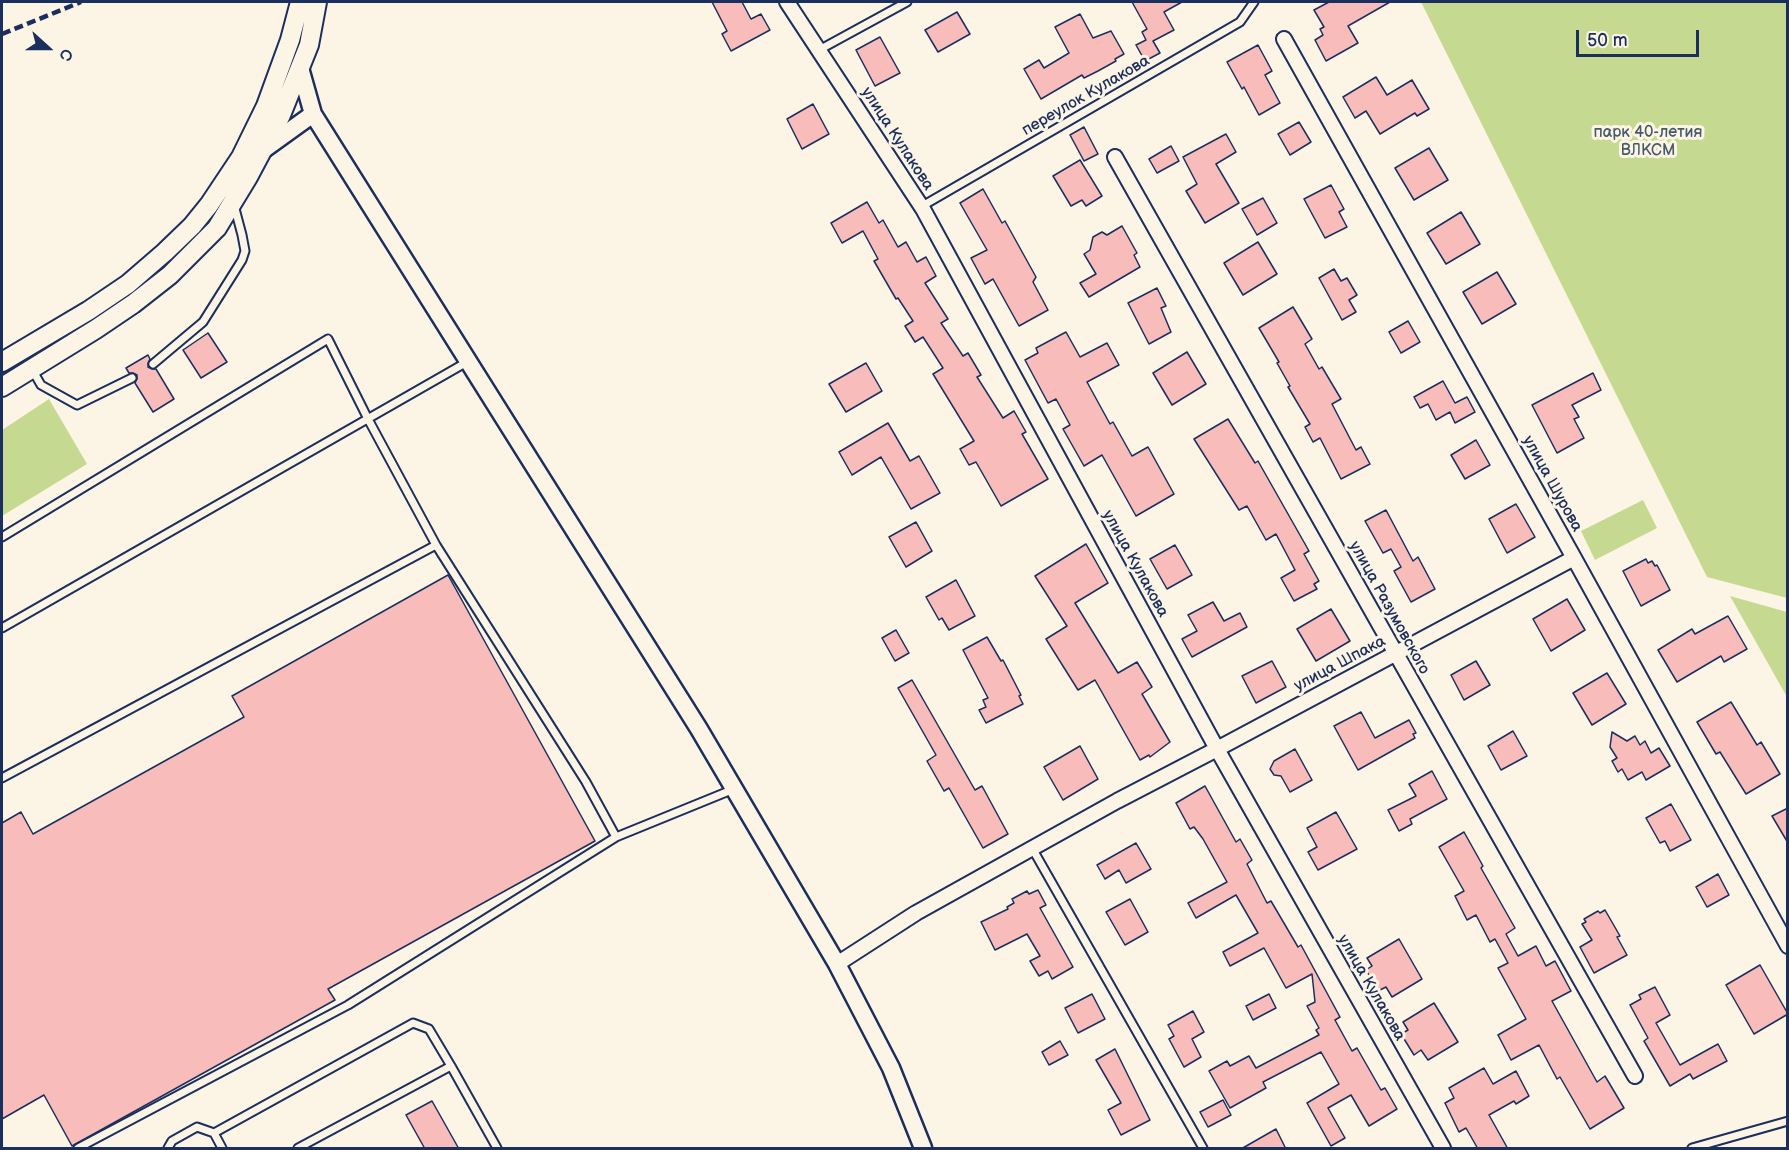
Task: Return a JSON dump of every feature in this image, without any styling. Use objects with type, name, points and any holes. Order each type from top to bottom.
[{"type":"main road","points":[[2,362],[88,311],[128,284],[165,252],[209,205],[245,149],[266,106],[290,40],[300,2]]},
{"type":"main road","points":[[2,387],[96,329],[170,275],[217,228],[281,115],[309,45],[317,2]]},
{"type":"street","name":"улица Кулакова","points":[[787,2],[923,209],[1217,749],[1443,1149]]},
{"type":"street","name":"улица Шурова","points":[[1284,39],[1788,946]]},
{"type":"street","points":[[300,68],[313,114],[693,719],[837,964],[891,1068],[923,1149]]},
{"type":"street","points":[[262,150],[313,114]]},
{"type":"street","name":"улица Разумовского","points":[[1115,157],[1635,1076]]},
{"type":"street","name":"улица Шпака","points":[[837,964],[916,913],[1117,801],[1574,558]]},
{"type":"lane","points":[[819,50],[907,2]]},
{"type":"lane","name":"переулок Кулакова","points":[[924,205],[1240,22],[1254,2]]},
{"type":"lane","points":[[153,364],[203,322],[242,260],[244,251],[242,235],[233,202]]},
{"type":"lane","points":[[2,537],[328,339],[436,545],[586,782],[616,837]]},
{"type":"lane","points":[[2,628],[467,362]]},
{"type":"lane","points":[[32,368],[41,385],[77,405],[132,378]]},
{"type":"lane","points":[[2,778],[436,545]]},
{"type":"lane","points":[[78,1149],[348,1005],[616,837],[734,789]]},
{"type":"lane","points":[[1032,848],[1203,1149]]},
{"type":"lane","points":[[168,1149],[172,1141],[197,1128],[214,1133],[413,1023],[429,1029],[497,1149]]},
{"type":"lane","points":[[298,1149],[451,1066]]},
{"type":"lane","points":[[1692,1149],[1788,1121]]},
{"type":"lane","points":[[214,1133],[222,1149]]},
{"type":"green space","name":"парк 40-летия ВЛКСМ","points":[[1421,2],[1787,2],[1787,598],[1707,577]]},
{"type":"green space","points":[[49,399],[87,464],[2,516],[2,430]]},
{"type":"green space","points":[[1643,500],[1657,528],[1595,560],[1581,531]]},
{"type":"green space","points":[[1730,596],[1787,612],[1787,697]]},
{"type":"building","points":[[712,2],[742,2],[751,19],[761,14],[770,30],[731,51],[722,34],[727,31]]},
{"type":"building","points":[[1132,2],[1182,2],[1164,12],[1174,30],[1153,41],[1160,53],[1145,61],[1136,45],[1146,40],[1142,32],[1147,29]]},
{"type":"building","points":[[1329,2],[1390,2],[1348,26],[1358,43],[1326,61],[1315,40],[1323,35],[1320,29],[1324,27],[1314,10]]},
{"type":"building","points":[[957,12],[970,34],[938,52],[925,30]]},
{"type":"building","points":[[1080,14],[1093,38],[1111,31],[1124,54],[1098,71],[1084,78],[1082,75],[1041,99],[1024,69],[1039,60],[1044,68],[1069,53],[1055,27]]},
{"type":"building","points":[[880,37],[900,73],[875,86],[856,50]]},
{"type":"building","points":[[1258,45],[1272,71],[1265,75],[1280,103],[1259,115],[1227,62]]},
{"type":"building","points":[[1376,77],[1387,95],[1412,80],[1429,109],[1417,116],[1415,113],[1380,134],[1366,111],[1355,118],[1343,97]]},
{"type":"building","points":[[813,104],[829,134],[802,149],[787,119]]},
{"type":"building","points":[[1299,122],[1311,142],[1290,155],[1278,134]]},
{"type":"building","points":[[1084,127],[1098,154],[1084,161],[1070,135]]},
{"type":"building","points":[[1226,134],[1236,152],[1216,164],[1239,203],[1205,223],[1186,191],[1197,184],[1183,157]]},
{"type":"building","points":[[1171,146],[1179,161],[1157,173],[1149,159]]},
{"type":"building","points":[[1429,148],[1448,180],[1414,200],[1395,168]]},
{"type":"building","points":[[1080,160],[1102,196],[1086,206],[1082,200],[1071,206],[1053,176]]},
{"type":"building","points":[[1331,185],[1344,209],[1339,212],[1347,227],[1325,238],[1304,199]]},
{"type":"building","points":[[983,189],[1002,223],[1005,221],[1036,277],[1033,282],[1048,310],[1019,326],[993,279],[985,284],[971,258],[987,250],[960,203]]},
{"type":"building","points":[[1263,198],[1277,223],[1257,235],[1242,209]]},
{"type":"building","points":[[867,202],[879,223],[883,220],[898,247],[906,242],[917,262],[926,257],[936,276],[925,283],[948,319],[941,323],[963,356],[968,353],[981,375],[977,377],[1003,418],[1014,411],[1026,432],[1022,434],[1048,479],[1001,506],[976,462],[969,465],[960,449],[974,441],[933,374],[943,368],[923,337],[915,342],[905,326],[913,321],[898,298],[896,299],[874,261],[878,259],[863,231],[842,243],[831,223]]},
{"type":"building","points":[[1461,212],[1480,244],[1446,264],[1427,233]]},
{"type":"building","points":[[1122,226],[1137,253],[1134,255],[1140,267],[1089,297],[1080,283],[1096,274],[1084,254],[1090,250],[1093,237],[1102,232],[1107,235]]},
{"type":"building","points":[[1258,242],[1277,274],[1243,295],[1224,263]]},
{"type":"building","points":[[1334,269],[1341,281],[1347,278],[1357,295],[1349,300],[1356,312],[1342,320],[1319,278]]},
{"type":"building","points":[[1497,272],[1516,304],[1482,324],[1463,292]]},
{"type":"building","points":[[1157,288],[1166,306],[1161,308],[1171,332],[1149,344],[1128,303]]},
{"type":"building","points":[[1293,307],[1312,339],[1305,344],[1319,369],[1322,367],[1341,399],[1332,404],[1356,450],[1361,447],[1370,464],[1341,479],[1320,438],[1313,442],[1305,427],[1310,424],[1288,387],[1290,386],[1277,363],[1279,362],[1259,328]]},
{"type":"building","points":[[1408,321],[1420,342],[1401,353],[1389,332]]},
{"type":"building","points":[[1066,332],[1080,357],[1107,343],[1119,365],[1087,382],[1110,424],[1113,422],[1132,456],[1148,447],[1174,494],[1136,516],[1102,455],[1084,466],[1063,429],[1070,425],[1056,399],[1048,403],[1025,360],[1038,353],[1036,348]]},
{"type":"building","points":[[208,333],[227,362],[201,378],[183,350]]},
{"type":"building","points":[[1187,352],[1206,384],[1172,405],[1153,373]]},
{"type":"building","points":[[148,355],[150,359],[148,367],[156,369],[174,399],[153,412],[135,383],[137,375],[129,373],[126,368]]},
{"type":"building","points":[[866,363],[882,391],[846,412],[829,384]]},
{"type":"building","points":[[1593,373],[1601,390],[1572,405],[1579,417],[1574,419],[1584,438],[1557,453],[1532,405]]},
{"type":"building","points":[[1443,381],[1455,403],[1467,397],[1475,412],[1455,423],[1450,412],[1436,420],[1428,404],[1420,408],[1414,397]]},
{"type":"building","points":[[1228,419],[1255,463],[1258,461],[1309,551],[1304,554],[1319,581],[1314,584],[1317,589],[1294,601],[1281,578],[1295,570],[1276,534],[1266,540],[1247,506],[1239,510],[1194,439]]},
{"type":"building","points":[[888,423],[910,461],[919,456],[940,493],[911,509],[881,457],[852,475],[839,452]]},
{"type":"building","points":[[1476,440],[1490,465],[1465,479],[1451,455]]},
{"type":"building","points":[[1516,504],[1535,537],[1507,553],[1489,519]]},
{"type":"building","points":[[1386,510],[1413,561],[1418,557],[1435,589],[1411,602],[1394,571],[1401,567],[1391,549],[1383,553],[1365,521]]},
{"type":"building","points":[[916,522],[932,551],[906,567],[889,537]]},
{"type":"building","points":[[1086,544],[1108,583],[1075,603],[1118,673],[1137,662],[1152,687],[1142,694],[1170,742],[1150,757],[1149,755],[1140,760],[1095,680],[1078,690],[1046,639],[1067,626],[1035,576]]},
{"type":"building","points":[[1175,545],[1192,575],[1167,589],[1150,559]]},
{"type":"building","points":[[1646,559],[1648,563],[1652,561],[1655,566],[1657,565],[1670,590],[1641,606],[1623,571]]},
{"type":"building","points":[[448,575],[595,841],[328,989],[335,1000],[72,1146],[44,1095],[2,1119],[2,823],[21,812],[33,834],[244,717],[232,696]]},
{"type":"building","points":[[956,580],[975,616],[949,630],[942,618],[939,620],[926,597]]},
{"type":"building","points":[[1567,599],[1585,630],[1551,651],[1533,619]]},
{"type":"building","points":[[1213,602],[1224,621],[1240,613],[1247,627],[1192,657],[1182,639],[1197,631],[1188,615]]},
{"type":"building","points":[[1331,609],[1350,641],[1316,661],[1297,629]]},
{"type":"building","points":[[1728,616],[1747,649],[1724,662],[1721,656],[1677,682],[1658,650],[1692,629],[1695,634]]},
{"type":"building","points":[[896,630],[909,653],[895,661],[882,638]]},
{"type":"building","points":[[987,637],[1001,661],[1003,660],[1021,695],[1019,696],[1023,704],[986,723],[979,710],[986,707],[983,700],[988,698],[963,650]]},
{"type":"building","points":[[1272,661],[1286,687],[1256,703],[1242,676]]},
{"type":"building","points":[[1476,661],[1490,685],[1464,700],[1451,675]]},
{"type":"building","points":[[1607,673],[1626,704],[1592,725],[1573,693]]},
{"type":"building","points":[[912,680],[975,790],[982,786],[1008,834],[983,848],[949,788],[944,791],[927,761],[936,755],[898,688]]},
{"type":"building","points":[[1731,702],[1757,745],[1761,742],[1780,774],[1746,794],[1720,752],[1716,754],[1697,722]]},
{"type":"building","points":[[1361,712],[1375,738],[1409,720],[1416,733],[1413,734],[1415,738],[1358,770],[1334,726]]},
{"type":"building","points":[[1513,731],[1527,756],[1501,770],[1488,746]]},
{"type":"building","points":[[1612,732],[1627,741],[1635,736],[1640,745],[1645,741],[1651,753],[1659,748],[1670,766],[1646,780],[1642,772],[1628,780],[1622,769],[1618,772],[1612,761],[1617,758],[1610,747]]},
{"type":"building","points":[[1080,746],[1098,779],[1063,800],[1044,767]]},
{"type":"building","points":[[1295,749],[1312,780],[1290,792],[1281,776],[1274,775],[1270,769],[1274,761]]},
{"type":"building","points":[[1432,771],[1447,799],[1410,819],[1412,824],[1399,831],[1388,810],[1416,796],[1409,784]]},
{"type":"building","points":[[1205,786],[1236,842],[1240,839],[1252,860],[1247,864],[1267,903],[1271,901],[1298,947],[1301,945],[1340,1017],[1335,1020],[1352,1051],[1357,1048],[1381,1090],[1385,1088],[1397,1109],[1369,1126],[1351,1095],[1328,1108],[1345,1138],[1331,1146],[1307,1103],[1339,1084],[1321,1052],[1263,1082],[1266,1088],[1230,1108],[1209,1071],[1227,1061],[1230,1066],[1249,1056],[1256,1068],[1319,1035],[1316,1030],[1319,1028],[1307,1006],[1315,1002],[1312,974],[1286,988],[1264,948],[1230,966],[1223,952],[1258,933],[1236,895],[1196,918],[1188,903],[1227,882],[1203,839],[1194,827],[1190,829],[1176,803]]},
{"type":"building","points":[[1671,804],[1691,840],[1670,851],[1665,841],[1660,843],[1646,818]]},
{"type":"building","points":[[1788,808],[1788,843],[1772,816]]},
{"type":"building","points":[[1336,812],[1357,849],[1318,870],[1308,852],[1317,847],[1307,828]]},
{"type":"building","points":[[1464,832],[1483,866],[1481,868],[1515,928],[1506,934],[1518,956],[1536,946],[1546,966],[1555,961],[1571,991],[1552,1001],[1597,1082],[1605,1076],[1624,1108],[1590,1129],[1560,1077],[1557,1079],[1539,1045],[1511,1060],[1498,1035],[1526,1019],[1498,968],[1508,963],[1495,939],[1490,942],[1476,915],[1467,920],[1455,896],[1464,891],[1439,847]]},
{"type":"building","points":[[1136,843],[1151,869],[1126,883],[1119,870],[1105,879],[1097,865]]},
{"type":"building","points":[[1718,874],[1729,895],[1707,907],[1696,887]]},
{"type":"building","points":[[1038,890],[1046,905],[1040,908],[1073,967],[1052,979],[1048,971],[1039,976],[1030,961],[1040,956],[1027,934],[995,950],[981,922],[1008,909],[1007,907],[1014,903],[1012,899],[1027,891],[1029,894]]},
{"type":"building","points":[[1130,899],[1148,932],[1125,945],[1106,912]]},
{"type":"building","points":[[1605,910],[1620,936],[1617,937],[1627,955],[1594,973],[1580,947],[1592,940],[1582,924],[1586,922],[1584,919],[1598,911],[1600,913]]},
{"type":"building","points":[[1399,939],[1422,979],[1392,997],[1386,987],[1378,991],[1366,970],[1372,966],[1367,958]]},
{"type":"building","points":[[1760,965],[1788,1014],[1754,1034],[1726,985]]},
{"type":"building","points":[[1655,987],[1670,1015],[1656,1023],[1680,1065],[1718,1044],[1727,1061],[1693,1079],[1690,1074],[1670,1086],[1644,1041],[1648,1038],[1630,1005],[1641,999],[1639,995]]},
{"type":"building","points":[[1092,994],[1105,1019],[1078,1033],[1065,1008]]},
{"type":"building","points":[[1269,994],[1276,1008],[1253,1020],[1246,1006]]},
{"type":"building","points":[[1434,1003],[1458,1042],[1428,1060],[1421,1050],[1414,1055],[1401,1034],[1408,1030],[1403,1022]]},
{"type":"building","points":[[1193,1011],[1204,1032],[1192,1039],[1201,1057],[1184,1067],[1169,1039],[1174,1036],[1168,1025]]},
{"type":"building","points":[[1060,1041],[1068,1055],[1049,1065],[1042,1052]]},
{"type":"building","points":[[1115,1049],[1150,1120],[1121,1135],[1108,1110],[1121,1103],[1096,1060]]},
{"type":"building","points":[[1484,1068],[1493,1084],[1516,1071],[1529,1096],[1516,1104],[1514,1101],[1489,1115],[1508,1149],[1478,1149],[1466,1128],[1459,1132],[1445,1103],[1454,1098],[1449,1088]]},
{"type":"building","points":[[1223,1100],[1231,1115],[1208,1127],[1200,1112]]},
{"type":"building","points":[[432,1101],[459,1149],[425,1149],[406,1115]]},
{"type":"building","points":[[1276,1129],[1286,1149],[1241,1149]]},
{"type":"railway","points":[[2,34],[81,2]]}]
